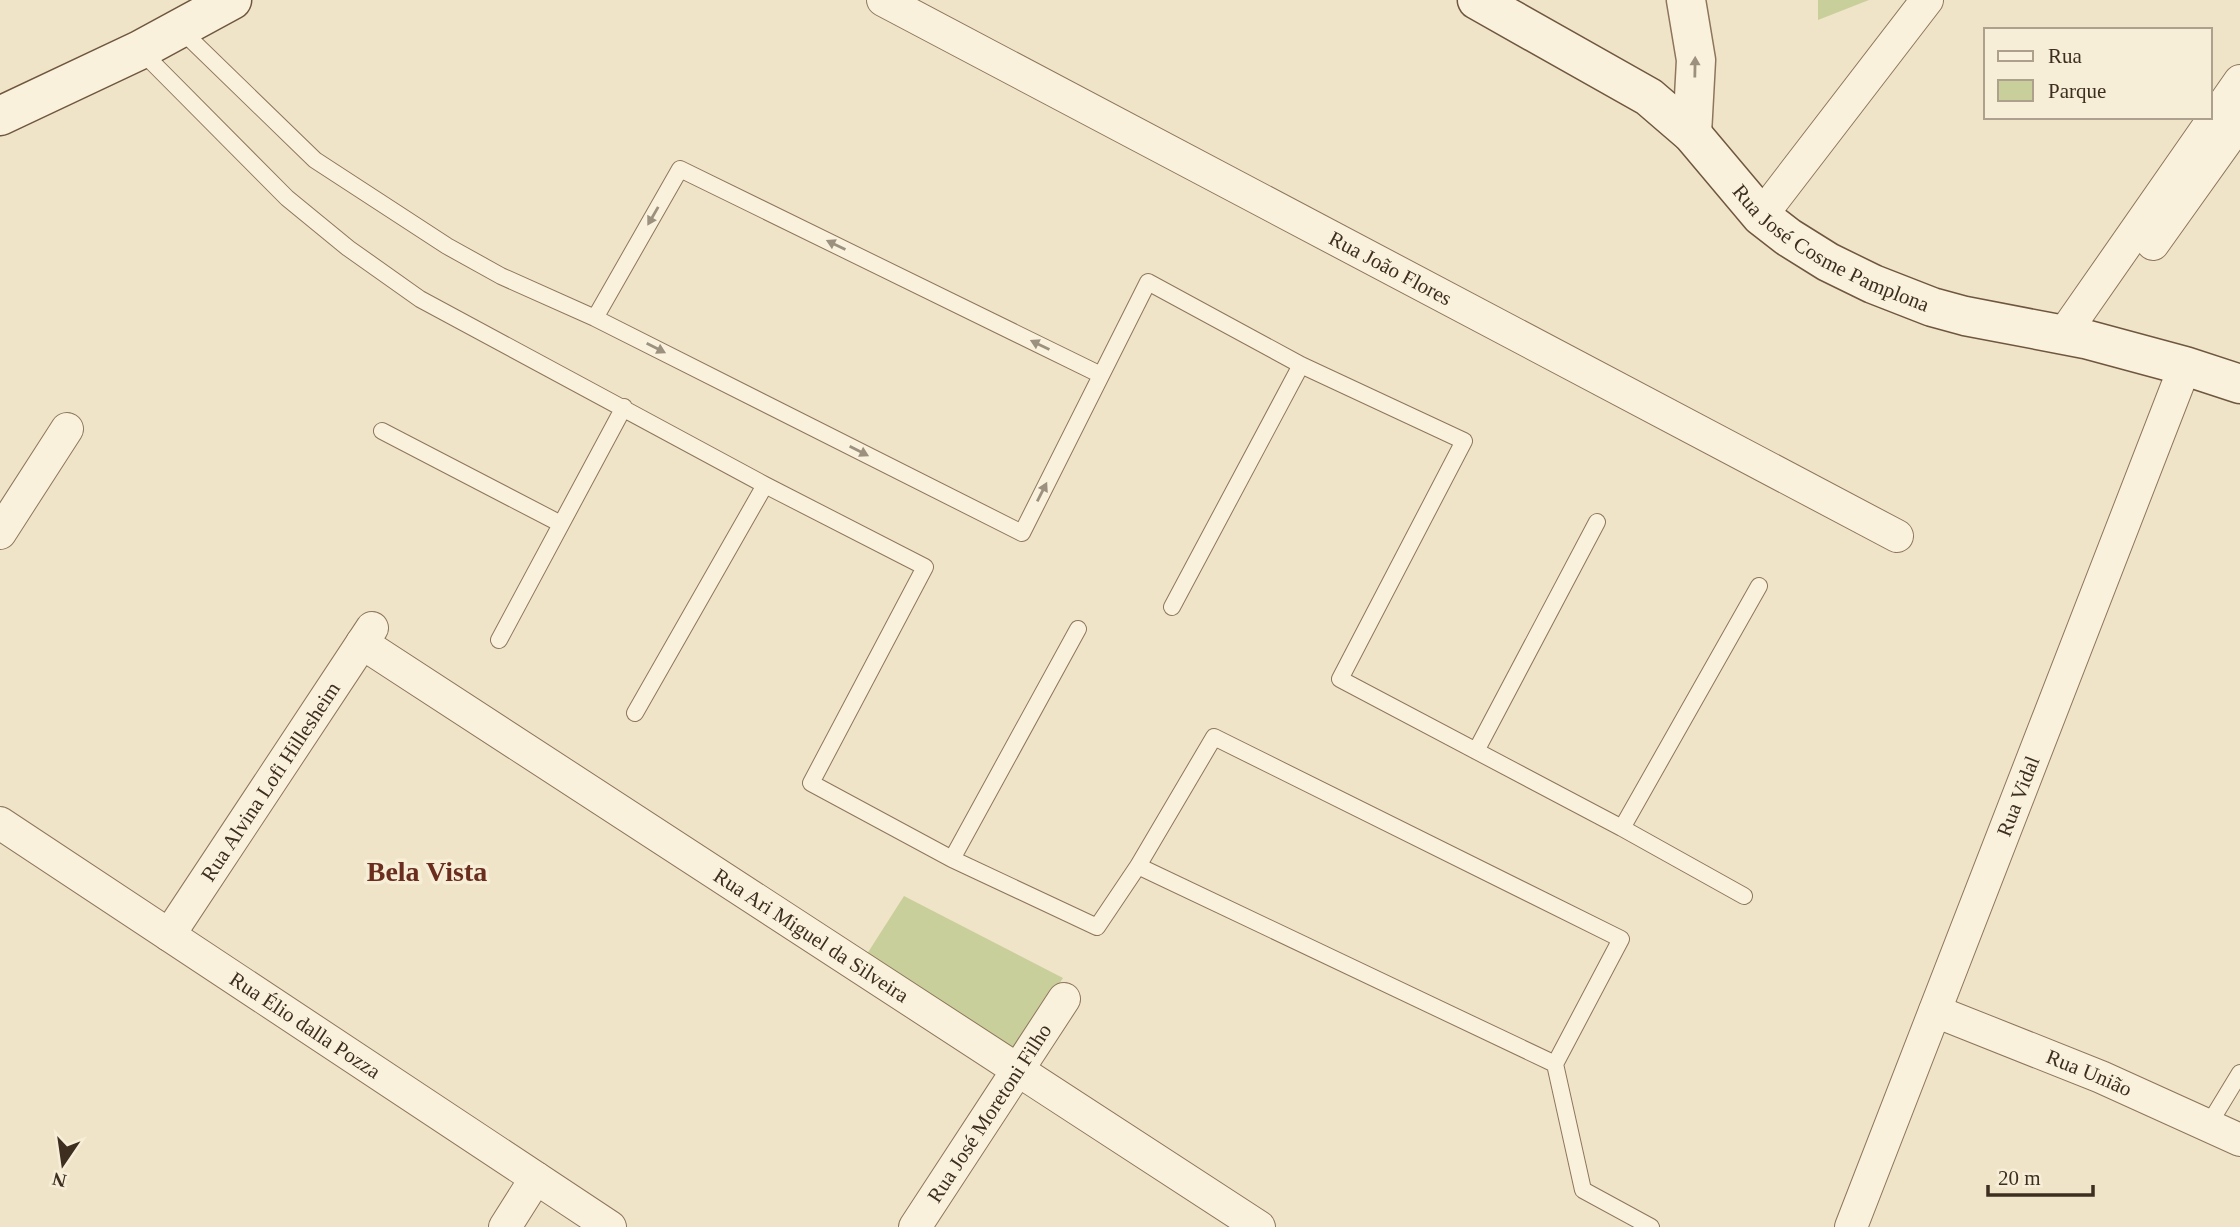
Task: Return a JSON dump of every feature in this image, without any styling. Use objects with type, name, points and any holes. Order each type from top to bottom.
[{"type":"main road","points":[[0,116],[140,50],[232,0]]},
{"type":"main road","name":"Rua José Cosme Pamplona","points":[[1477,0],[1649,97],[1692,134],[1761,216],[1828,262],[1873,284],[1943,310],[2074,337],[2185,366],[2240,384]]},
{"type":"main road","points":[[1686,0],[1696,60],[1692,134]]},
{"type":"street","name":"Rua João Flores","points":[[883,0],[1896,536]]},
{"type":"street","points":[[1761,216],[1927,0]]},
{"type":"street","points":[[2074,337],[2240,81]]},
{"type":"street","points":[[2074,337],[2240,122]]},
{"type":"street","name":"Rua Vidal","points":[[1852,1227],[2185,366]]},
{"type":"street","points":[[0,533],[67,429]]},
{"type":"street","name":"Rua Alvina Lofi Hillesheim","points":[[169,935],[367,636]]},
{"type":"street","name":"Rua Ari Miguel da Silveira","points":[[367,636],[1018,1070],[1259,1227]]},
{"type":"street","name":"Rua Élio dalla Pozza","points":[[0,823],[610,1227]]},
{"type":"street","name":"Rua José Moretoni Filho","points":[[915,1227],[1064,999]]},
{"type":"street","name":"Rua União","points":[[1935,1011],[2101,1077],[2240,1140]]},
{"type":"street","points":[[505,1227],[536,1178]]},
{"type":"lane","points":[[180,29],[315,160],[447,246],[501,276],[595,318],[1022,533],[1148,282],[1301,365],[1464,441],[1340,679],[1622,828],[1744,896]]},
{"type":"lane","points":[[140,50],[287,198],[348,248],[419,299],[765,485],[925,567],[811,783],[951,859],[1097,927],[1138,866],[1214,737],[1621,939],[1555,1064],[1583,1190],[1651,1227]]},
{"type":"lane","points":[[595,318],[680,169],[1101,375]]},
{"type":"lane","points":[[1172,607],[1301,365]]},
{"type":"lane","points":[[499,640],[624,407]]},
{"type":"lane","points":[[382,431],[561,524]]},
{"type":"lane","points":[[635,713],[765,485]]},
{"type":"lane","points":[[1476,751],[1597,522]]},
{"type":"lane","points":[[1622,828],[1759,586]]},
{"type":"lane","points":[[951,859],[1078,629]]},
{"type":"lane","points":[[1138,866],[1555,1064]]},
{"type":"lane","points":[[2209,1124],[2240,1073]]},
{"type":"green space","points":[[1818,0],[1869,0],[1818,20]]},
{"type":"green space","points":[[904,896],[1063,978],[1014,1053],[865,957]]},
{"type":"district","name":"Bela Vista","points":[[427,871]]}]
